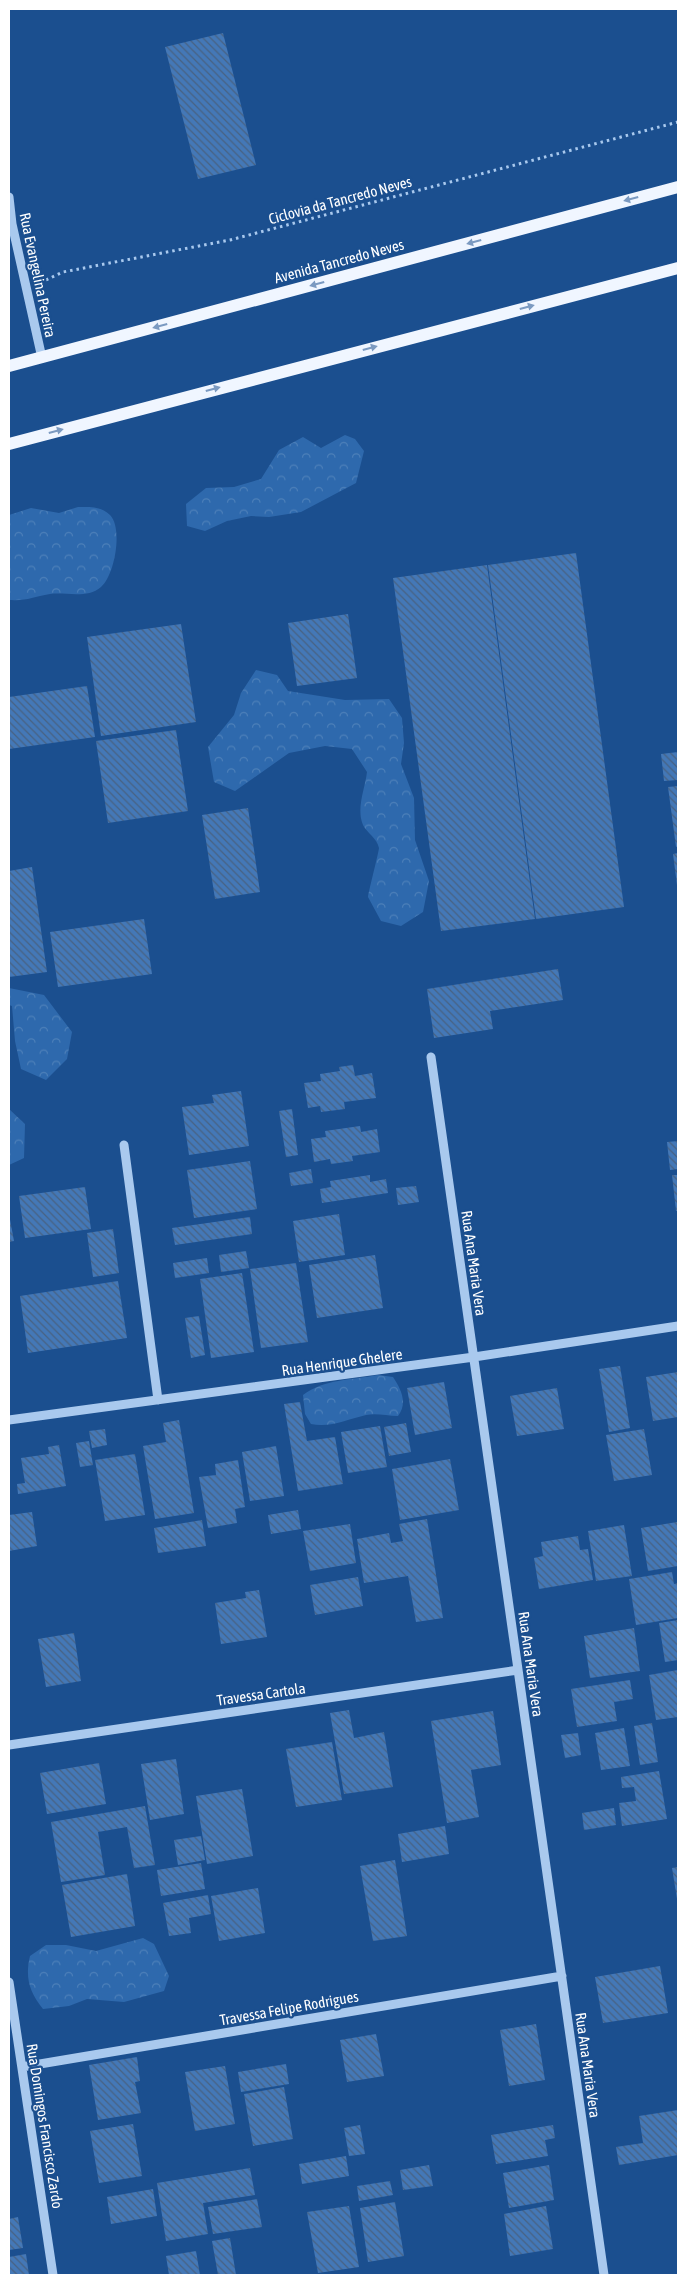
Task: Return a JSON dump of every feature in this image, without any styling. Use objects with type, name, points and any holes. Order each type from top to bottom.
[{"type":"main road","name":"Avenida Tancredo Neves","points":[[9,366],[678,187]]},
{"type":"main road","points":[[9,444],[678,268]]},
{"type":"street","name":"Rua Evangelina Pereira","points":[[9,197],[12,224],[42,358]]},
{"type":"street","name":"Rua Ana Maria Vera","points":[[431,1057],[604,2275]]},
{"type":"street","points":[[124,1145],[158,1400]]},
{"type":"street","name":"Rua Henrique Ghelere","points":[[9,1420],[474,1357],[678,1326]]},
{"type":"street","name":"Travessa Cartola","points":[[9,1745],[518,1670]]},
{"type":"street","name":"Travessa Felipe Rodrigues","points":[[22,2067],[562,1976]]},
{"type":"street","name":"Rua Domingos Francisco Zardo","points":[[9,1982],[53,2275]]},
{"type":"path","name":"Ciclovia da Tancredo Neves","points":[[27,289],[64,272],[230,240],[678,122]]},
{"type":"green space","points":[[345,435],[355,439],[364,451],[356,483],[301,512],[269,517],[251,516],[227,521],[205,531],[187,526],[186,504],[206,488],[234,487],[261,479],[279,450],[303,437],[321,448]]},
{"type":"green space","points":[[78,507],[103,510],[114,521],[117,540],[116,551],[106,581],[101,587],[90,593],[50,594],[9,600],[9,515],[31,508],[59,513]]},
{"type":"green space","points":[[256,670],[277,675],[288,691],[345,700],[389,699],[402,718],[404,743],[401,764],[414,798],[415,840],[429,881],[423,912],[401,926],[381,921],[368,897],[379,848],[361,819],[360,812],[367,772],[352,749],[325,746],[289,753],[235,791],[214,782],[208,747],[234,715],[241,693]]},
{"type":"green space","points":[[9,988],[44,995],[72,1032],[67,1059],[46,1080],[21,1069],[15,1041],[12,1006],[9,1005]]},
{"type":"green space","points":[[9,1109],[25,1124],[24,1158],[9,1165]]},
{"type":"green space","points":[[378,1375],[393,1377],[399,1386],[403,1406],[398,1416],[370,1414],[332,1424],[311,1424],[305,1414],[303,1395],[329,1383]]},
{"type":"green space","points":[[143,1938],[154,1944],[169,1976],[164,1991],[124,2002],[87,1999],[69,2006],[43,2009],[31,1990],[28,1978],[30,1956],[46,1945],[66,1945],[96,1951]]},
{"type":"building","points":[[223,33],[256,165],[198,179],[165,47]]},
{"type":"building","points":[[576,553],[624,907],[536,919],[488,565]]},
{"type":"building","points":[[487,565],[535,919],[441,931],[393,578]]},
{"type":"building","points":[[348,614],[357,678],[297,686],[288,623]]},
{"type":"building","points":[[181,624],[196,722],[101,736],[87,637]]},
{"type":"building","points":[[87,686],[95,737],[9,749],[9,697]]},
{"type":"building","points":[[176,730],[188,811],[108,823],[96,741]]},
{"type":"building","points":[[678,752],[678,780],[664,781],[661,754]]},
{"type":"building","points":[[678,786],[678,846],[676,847],[668,787]]},
{"type":"building","points":[[248,808],[260,892],[215,899],[202,815]]},
{"type":"building","points":[[678,853],[678,885],[677,885],[673,854]]},
{"type":"building","points":[[32,867],[47,972],[9,977],[9,871]]},
{"type":"building","points":[[144,919],[152,974],[58,987],[50,932]]},
{"type":"building","points":[[558,969],[563,1000],[490,1011],[493,1029],[434,1038],[427,989]]},
{"type":"building","points":[[353,1065],[355,1076],[372,1073],[376,1098],[344,1102],[345,1109],[321,1112],[320,1106],[308,1108],[304,1083],[321,1081],[320,1074],[340,1071],[339,1067]]},
{"type":"building","points":[[241,1091],[249,1146],[189,1155],[182,1107],[214,1103],[212,1095]]},
{"type":"building","points":[[292,1109],[298,1155],[286,1157],[279,1111]]},
{"type":"building","points":[[360,1126],[361,1132],[377,1129],[380,1152],[352,1156],[353,1161],[331,1164],[330,1159],[314,1162],[311,1139],[326,1137],[325,1131]]},
{"type":"building","points":[[678,1141],[678,1169],[670,1170],[667,1142]]},
{"type":"building","points":[[250,1161],[257,1209],[194,1218],[187,1170]]},
{"type":"building","points":[[311,1169],[313,1183],[291,1186],[289,1173]]},
{"type":"building","points":[[370,1175],[370,1182],[386,1179],[388,1193],[322,1203],[320,1189],[331,1187],[330,1181]]},
{"type":"building","points":[[672,1175],[678,1175],[678,1211],[676,1211]]},
{"type":"building","points":[[416,1186],[419,1202],[398,1205],[396,1188]]},
{"type":"building","points":[[85,1187],[91,1229],[25,1238],[19,1196]]},
{"type":"building","points":[[9,1214],[14,1241],[9,1242]]},
{"type":"building","points":[[339,1214],[345,1255],[299,1262],[293,1221]]},
{"type":"building","points":[[250,1217],[252,1234],[175,1245],[172,1228]]},
{"type":"building","points":[[113,1229],[119,1273],[93,1277],[87,1233]]},
{"type":"building","points":[[246,1251],[249,1268],[221,1272],[219,1255]]},
{"type":"building","points":[[375,1255],[383,1308],[317,1318],[309,1265]]},
{"type":"building","points":[[207,1258],[209,1273],[175,1278],[173,1263]]},
{"type":"building","points":[[296,1263],[308,1342],[261,1348],[250,1269]]},
{"type":"building","points":[[242,1273],[254,1352],[211,1358],[200,1279]]},
{"type":"building","points":[[118,1281],[127,1338],[28,1353],[20,1296]]},
{"type":"building","points":[[199,1316],[205,1355],[191,1358],[185,1318]]},
{"type":"building","points":[[620,1366],[630,1428],[609,1432],[599,1369]]},
{"type":"building","points":[[678,1372],[678,1417],[653,1421],[646,1377]]},
{"type":"building","points":[[444,1382],[452,1428],[415,1435],[407,1388]]},
{"type":"building","points":[[557,1388],[564,1429],[517,1436],[510,1396]]},
{"type":"building","points":[[300,1402],[307,1441],[335,1437],[343,1484],[298,1491],[284,1404]]},
{"type":"building","points":[[179,1420],[194,1513],[155,1519],[143,1446],[166,1442],[163,1423]]},
{"type":"building","points":[[406,1423],[411,1452],[389,1456],[384,1427]]},
{"type":"building","points":[[380,1426],[387,1467],[348,1473],[341,1432]]},
{"type":"building","points":[[105,1429],[107,1445],[92,1448],[89,1431]]},
{"type":"building","points":[[644,1429],[652,1475],[614,1481],[606,1435]]},
{"type":"building","points":[[89,1441],[93,1465],[80,1467],[76,1443]]},
{"type":"building","points":[[59,1445],[66,1486],[18,1494],[17,1484],[25,1483],[21,1458],[49,1454],[48,1447]]},
{"type":"building","points":[[276,1446],[284,1496],[250,1501],[242,1452]]},
{"type":"building","points":[[135,1454],[145,1515],[105,1521],[95,1460]]},
{"type":"building","points":[[450,1459],[459,1510],[400,1520],[392,1469]]},
{"type":"building","points":[[238,1460],[245,1507],[235,1509],[237,1523],[208,1528],[199,1477],[216,1475],[215,1464]]},
{"type":"building","points":[[298,1510],[301,1529],[271,1534],[268,1515]]},
{"type":"building","points":[[32,1512],[37,1546],[9,1551],[9,1515]]},
{"type":"building","points":[[427,1519],[443,1618],[416,1622],[408,1576],[364,1583],[357,1539],[389,1533],[391,1543],[403,1541],[399,1524]]},
{"type":"building","points":[[202,1520],[206,1546],[158,1553],[154,1528]]},
{"type":"building","points":[[677,1522],[678,1566],[648,1571],[641,1528]]},
{"type":"building","points":[[350,1524],[356,1563],[310,1571],[303,1531]]},
{"type":"building","points":[[624,1525],[632,1576],[596,1581],[588,1531]]},
{"type":"building","points":[[578,1536],[580,1550],[588,1549],[593,1580],[539,1589],[534,1558],[543,1556],[541,1542]]},
{"type":"building","points":[[672,1572],[674,1584],[678,1583],[678,1618],[636,1625],[629,1579]]},
{"type":"building","points":[[358,1577],[363,1606],[315,1615],[310,1585]]},
{"type":"building","points":[[259,1590],[267,1637],[221,1644],[215,1603],[246,1598],[245,1592]]},
{"type":"building","points":[[678,1620],[678,1660],[665,1662],[659,1623]]},
{"type":"building","points":[[634,1628],[640,1671],[590,1678],[584,1636]]},
{"type":"building","points":[[74,1633],[81,1681],[46,1687],[38,1639]]},
{"type":"building","points":[[678,1670],[678,1717],[656,1720],[649,1675]]},
{"type":"building","points":[[630,1680],[633,1699],[614,1702],[617,1721],[577,1727],[571,1689]]},
{"type":"building","points":[[349,1710],[354,1738],[384,1732],[393,1787],[344,1794],[330,1713]]},
{"type":"building","points":[[493,1711],[501,1765],[471,1770],[479,1817],[447,1823],[431,1721]]},
{"type":"building","points":[[652,1723],[658,1762],[640,1765],[634,1726]]},
{"type":"building","points":[[624,1728],[630,1766],[601,1770],[595,1733]]},
{"type":"building","points":[[578,1733],[581,1755],[565,1758],[561,1735]]},
{"type":"building","points":[[332,1742],[342,1800],[296,1807],[286,1749]]},
{"type":"building","points":[[176,1759],[184,1814],[150,1820],[141,1764]]},
{"type":"building","points":[[99,1763],[106,1804],[47,1814],[40,1773]]},
{"type":"building","points":[[659,1771],[667,1819],[622,1826],[619,1803],[636,1801],[634,1787],[622,1788],[621,1777]]},
{"type":"building","points":[[242,1789],[253,1856],[207,1864],[196,1796]]},
{"type":"building","points":[[145,1806],[155,1865],[134,1868],[127,1827],[98,1832],[105,1875],[61,1882],[51,1822]]},
{"type":"building","points":[[614,1808],[616,1825],[584,1830],[582,1813]]},
{"type":"building","points":[[445,1826],[449,1854],[402,1862],[398,1834]]},
{"type":"building","points":[[201,1836],[205,1860],[178,1865],[174,1840]]},
{"type":"building","points":[[395,1860],[407,1936],[373,1941],[360,1866]]},
{"type":"building","points":[[201,1863],[205,1889],[161,1896],[157,1870]]},
{"type":"building","points":[[678,1867],[678,1899],[677,1899],[672,1868]]},
{"type":"building","points":[[127,1874],[135,1926],[71,1937],[62,1885]]},
{"type":"building","points":[[258,1888],[265,1933],[219,1941],[211,1896]]},
{"type":"building","points":[[208,1895],[211,1914],[189,1918],[191,1933],[169,1936],[163,1903]]},
{"type":"building","points":[[660,1966],[668,2013],[603,2023],[595,1977]]},
{"type":"building","points":[[536,2024],[545,2080],[509,2086],[500,2030]]},
{"type":"building","points":[[376,2034],[384,2076],[347,2082],[340,2040]]},
{"type":"building","points":[[137,2057],[140,2081],[135,2082],[141,2113],[98,2120],[89,2065]]},
{"type":"building","points":[[286,2064],[289,2084],[241,2092],[238,2072]]},
{"type":"building","points":[[225,2066],[235,2124],[195,2131],[185,2072]]},
{"type":"building","points":[[284,2087],[293,2139],[253,2146],[244,2094]]},
{"type":"building","points":[[678,2110],[678,2155],[619,2165],[616,2147],[643,2143],[639,2116]]},
{"type":"building","points":[[133,2124],[142,2176],[99,2183],[90,2131]]},
{"type":"building","points":[[360,2125],[365,2154],[349,2156],[344,2128]]},
{"type":"building","points":[[553,2125],[555,2138],[545,2140],[548,2156],[496,2164],[491,2135]]},
{"type":"building","points":[[346,2156],[349,2176],[302,2184],[299,2164]]},
{"type":"building","points":[[429,2165],[433,2186],[403,2190],[400,2170]]},
{"type":"building","points":[[549,2165],[554,2200],[509,2208],[503,2173]]},
{"type":"building","points":[[250,2168],[255,2195],[203,2203],[208,2234],[166,2241],[157,2183]]},
{"type":"building","points":[[390,2181],[393,2195],[359,2201],[357,2186]]},
{"type":"building","points":[[153,2189],[157,2216],[111,2224],[107,2197]]},
{"type":"building","points":[[257,2199],[262,2227],[213,2234],[208,2207]]},
{"type":"building","points":[[395,2202],[404,2256],[368,2262],[360,2208]]},
{"type":"building","points":[[349,2206],[359,2267],[318,2273],[307,2212]]},
{"type":"building","points":[[546,2206],[553,2249],[510,2256],[504,2214]]},
{"type":"building","points":[[18,2217],[23,2248],[9,2250],[9,2219]]},
{"type":"building","points":[[230,2238],[236,2275],[218,2275],[212,2241]]},
{"type":"building","points":[[196,2251],[200,2275],[169,2275],[166,2256]]},
{"type":"building","points":[[26,2254],[29,2275],[9,2275],[9,2257]]}]
